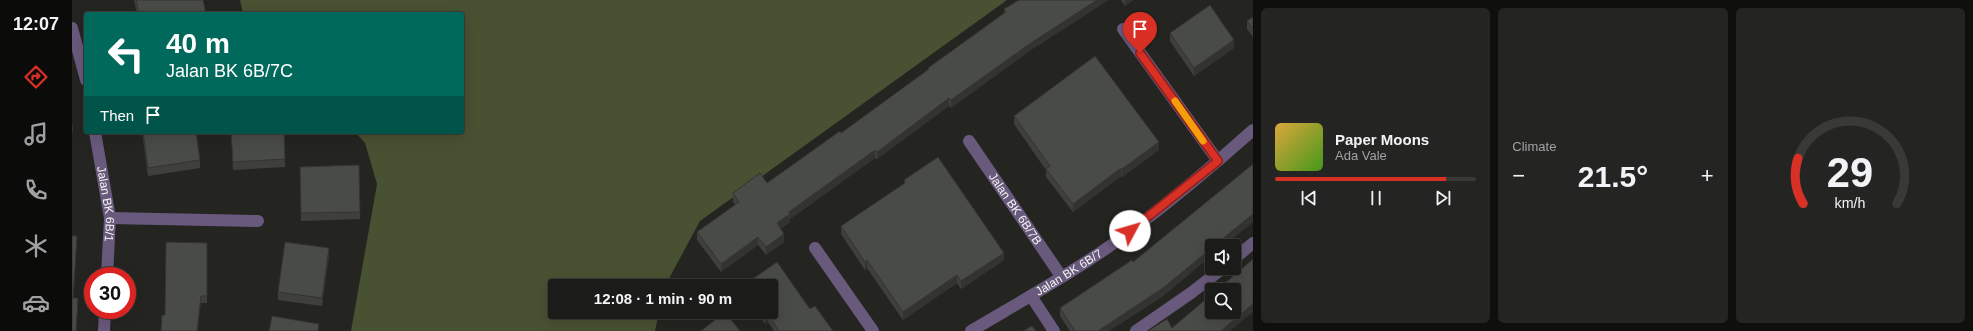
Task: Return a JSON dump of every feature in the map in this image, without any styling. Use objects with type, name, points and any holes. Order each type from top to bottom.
[{"type":"street","points":[[72,28],[84,73]]},
{"type":"street","points":[[1123,29],[1218,161]]},
{"type":"street","name":"Jalan BK 6B/7","points":[[972,331],[1031,296],[1130,231],[1218,161],[1253,130]]},
{"type":"street","name":"Jalan BK 6B/1","points":[[95,134],[110,218],[107,267]]},
{"type":"street","name":"Jalan BK 6B/7B","points":[[969,141],[1061,276]]},
{"type":"street","points":[[110,218],[258,221]]},
{"type":"street","points":[[1241,253],[1253,243]]},
{"type":"street","points":[[815,248],[872,331]]},
{"type":"street","points":[[1136,331],[1191,294],[1214,275]]},
{"type":"street","points":[[1031,296],[1054,331]]},
{"type":"street","points":[[104,331],[105,319]]},
{"type":"green space","points":[[240,0],[1007,0],[700,221],[669,279],[548,279],[548,319],[658,319],[655,331],[351,331],[377,184],[365,143],[357,134],[464,134],[464,12],[243,12]]},
{"type":"building","points":[[136,0],[203,0],[206,12],[139,12]]},
{"type":"building","points":[[1019,0],[1097,0],[1028,45],[951,100],[949,98],[877,152],[875,150],[789,212],[790,214],[777,223],[784,234],[766,247],[758,237],[721,264],[697,232],[739,202],[733,193],[760,173],[767,183],[840,131],[841,133],[1006,12],[1004,9]]},
{"type":"building","points":[[1210,5],[1234,40],[1194,68],[1170,33]]},
{"type":"building","points":[[1253,17],[1253,29],[1247,21]]},
{"type":"building","points":[[1095,56],[1159,142],[1073,204],[1046,169],[1050,166],[1014,116]]},
{"type":"building","points":[[143,134],[196,134],[200,160],[148,168]]},
{"type":"building","points":[[231,134],[284,134],[285,159],[233,162]]},
{"type":"building","points":[[938,157],[1004,253],[961,281],[957,275],[903,312],[867,260],[865,262],[841,226],[905,183],[904,180]]},
{"type":"building","points":[[1253,164],[1253,214],[1223,239],[1205,239],[1205,254],[1163,288],[1098,331],[1075,331],[1060,308],[1132,260],[1133,262]]},
{"type":"building","points":[[359,165],[360,212],[301,213],[300,167]]},
{"type":"building","points":[[72,236],[77,236],[73,298],[78,298],[76,331],[72,331]]},
{"type":"building","points":[[166,242],[207,243],[207,296],[201,296],[197,331],[161,331],[162,315],[165,315]]},
{"type":"building","points":[[285,242],[329,248],[322,298],[278,292]]},
{"type":"building","points":[[1253,259],[1253,304],[1241,314],[1241,283],[1225,283],[1234,275],[1241,275],[1241,269]]},
{"type":"building","points":[[777,262],[810,309],[815,306],[833,331],[779,331],[771,319],[778,319],[778,279],[753,279]]},
{"type":"building","points":[[1205,300],[1205,319],[1235,319],[1221,331],[1148,331],[1167,319],[1172,328]]},
{"type":"building","points":[[272,316],[319,324],[318,331],[269,331]]},
{"type":"building","points":[[716,319],[731,319],[740,331],[701,331]]},
{"type":"building","points":[[1032,326],[1036,331],[1023,331]]},
{"type":"slow traffic","points":[[1175,101],[1203,141]]},
{"type":"route","points":[[1130,231],[1218,161],[1140,53]]}]
